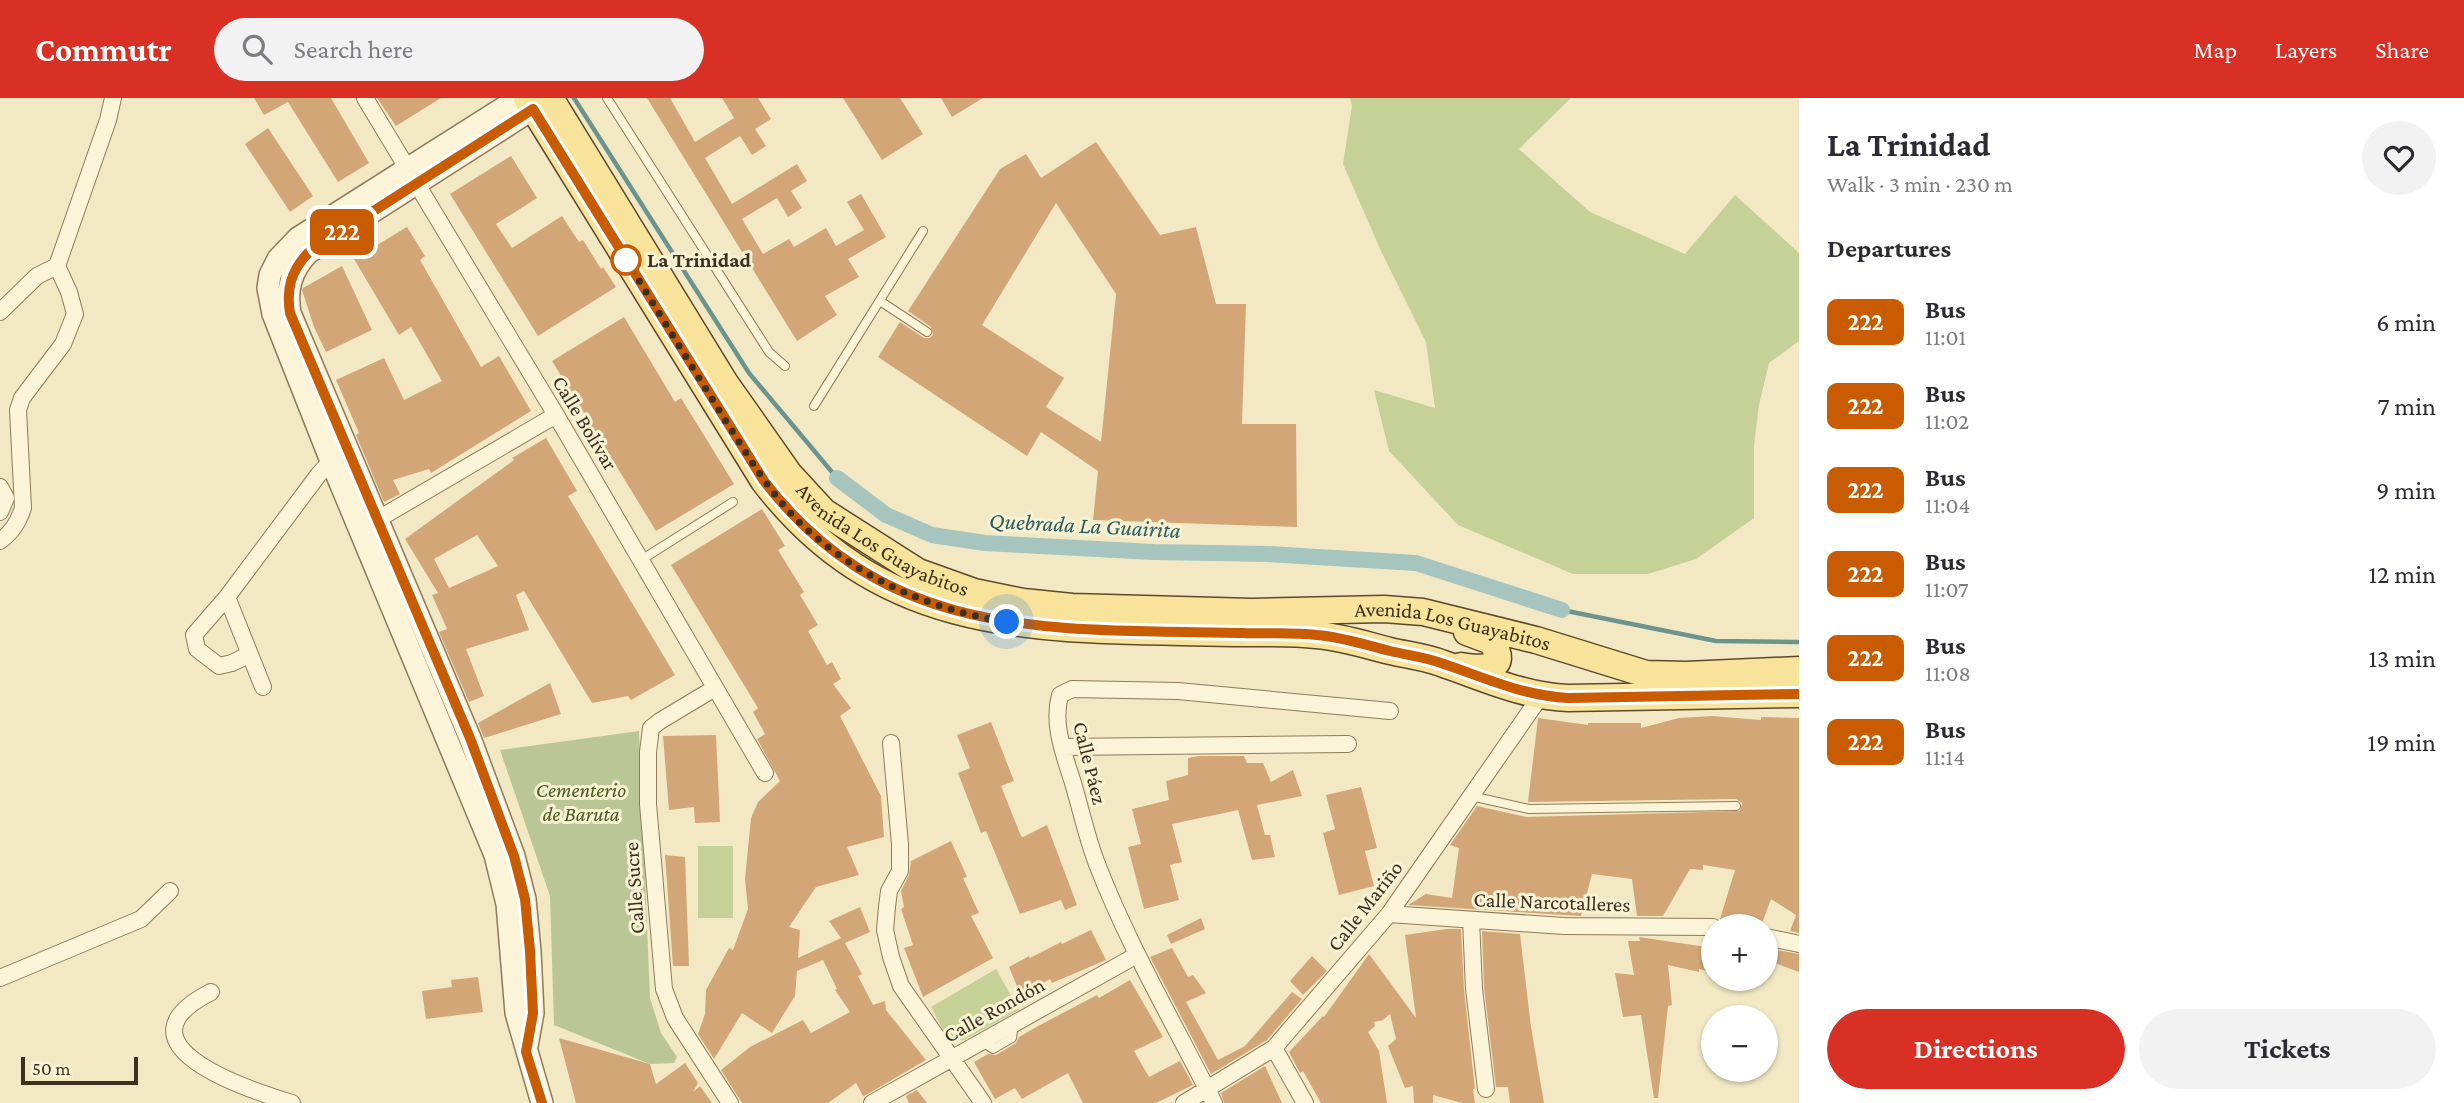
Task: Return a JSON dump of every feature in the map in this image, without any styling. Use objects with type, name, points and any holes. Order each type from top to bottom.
[{"type":"main road","name":"Avenida Los Guayabitos","points":[[535,100],[782,466],[824,512],[918,572],[974,592],[1041,604],[1158,611],[1252,612],[1384,608],[1423,612],[1536,640],[1646,674],[1799,670]]},
{"type":"main road","name":"Avenida Los Guayabitos","points":[[535,100],[764,481],[810,532],[867,574],[900,592],[937,607],[1007,622],[1103,631],[1317,635],[1439,662],[1493,683],[1540,697],[1799,694]]},
{"type":"main road","points":[[1360,609],[1429,621],[1462,630],[1491,641],[1497,653],[1497,661],[1493,667],[1486,669],[1439,662]]},
{"type":"main road","points":[[1540,697],[1574,684],[1646,674]]},
{"type":"street","points":[[0,541],[10,534],[19,521],[23,508],[18,425],[22,398],[63,344],[75,313],[57,266],[108,120],[113,98]]},
{"type":"street","name":"Calle Bolívar","points":[[365,98],[556,415],[765,772]]},
{"type":"street","points":[[535,100],[303,246],[292,274],[288,297],[290,313],[340,457],[411,625],[470,738],[514,856],[525,899],[530,951],[533,1013],[526,1052],[542,1103]]},
{"type":"street","points":[[0,312],[37,276],[57,266]]},
{"type":"street","points":[[369,524],[556,415]]},
{"type":"street","points":[[248,655],[219,666],[197,649],[194,635],[340,457]]},
{"type":"street","points":[[0,487],[6,498],[0,512]]},
{"type":"street","points":[[227,597],[263,687]]},
{"type":"street","name":"Calle Sucre","points":[[716,688],[651,729],[648,804],[664,989],[675,1018],[730,1103]]},
{"type":"street","name":"Calle Páez","points":[[1210,1096],[1137,955],[1097,863],[1062,747],[1056,712],[1060,695],[1072,689],[1178,691],[1390,711]]},
{"type":"street","name":"Calle Mariño","points":[[1184,1103],[1210,1096],[1274,1048],[1389,914],[1540,697]]},
{"type":"street","points":[[891,743],[898,812],[900,871],[890,891],[886,930],[901,986],[983,1103]]},
{"type":"street","points":[[1062,747],[1348,744]]},
{"type":"street","points":[[0,978],[141,919],[170,891]]},
{"type":"street","name":"Calle Narcotalleres","points":[[1389,914],[1564,926],[1701,928]]},
{"type":"street","points":[[1471,920],[1474,989],[1486,1089]]},
{"type":"street","points":[[1778,940],[1799,944]]},
{"type":"street","name":"Calle Rondón","points":[[872,1103],[1137,955]]},
{"type":"street","points":[[211,992],[194,1001],[180,1014],[176,1025],[177,1040],[189,1058],[210,1072],[292,1103]]},
{"type":"street","points":[[1274,1048],[1305,1103]]},
{"type":"lane","points":[[607,98],[769,352],[785,366]]},
{"type":"lane","points":[[814,406],[923,231]]},
{"type":"lane","points":[[880,301],[927,332]]},
{"type":"lane","points":[[641,560],[733,502]]},
{"type":"lane","points":[[1471,796],[1529,809],[1736,806]]},
{"type":"green space","points":[[1350,98],[1571,98],[1519,149],[1590,212],[1685,254],[1735,195],[1799,253],[1799,341],[1769,363],[1759,405],[1754,445],[1754,518],[1696,559],[1648,574],[1573,574],[1458,525],[1389,451],[1374,390],[1435,408],[1426,342],[1381,251],[1343,164],[1352,106]]},
{"type":"green space","name":"Cementerio de Baruta","points":[[639,731],[650,998],[661,1033],[677,1057],[674,1063],[650,1064],[554,1025],[550,896],[500,750]]},
{"type":"green space","points":[[698,846],[733,846],[733,918],[698,918]]},
{"type":"green space","points":[[996,969],[1019,1010],[964,1040],[952,1038],[943,1029],[931,1007]]},
{"type":"building","points":[[254,98],[331,98],[369,163],[338,182],[288,102],[264,115]]},
{"type":"building","points":[[377,98],[441,98],[396,126]]},
{"type":"building","points":[[647,98],[670,98],[695,142],[734,118],[722,98],[758,98],[771,119],[755,129],[766,146],[752,155],[740,136],[705,158],[732,204],[797,164],[807,181],[791,191],[802,208],[788,217],[777,198],[742,219],[763,254],[789,239],[794,247],[826,228],[836,246],[864,230],[847,202],[861,194],[886,237],[848,259],[859,277],[825,296],[837,315],[797,341]]},
{"type":"building","points":[[843,98],[900,98],[923,134],[882,160]]},
{"type":"building","points":[[941,98],[983,98],[952,117]]},
{"type":"building","points":[[268,128],[313,196],[290,212],[245,144]]},
{"type":"building","points":[[1096,142],[1160,235],[1196,227],[1216,304],[1246,304],[1242,424],[1296,424],[1297,527],[1093,520],[1098,471],[1041,432],[1027,456],[878,357],[900,322],[924,338],[933,335],[931,327],[908,311],[1000,169],[1026,154],[1041,178]],"holes":[[[1056,203],[1116,294],[1101,442],[1046,407],[1064,378],[982,325]]]},
{"type":"building","points":[[511,156],[537,198],[496,224],[512,248],[562,216],[579,242],[583,240],[616,287],[538,336],[450,194]]},
{"type":"building","points":[[407,227],[425,256],[420,260],[481,367],[499,356],[531,411],[431,473],[429,469],[393,480],[400,494],[384,502],[336,380],[384,358],[404,400],[442,381],[411,327],[399,335],[354,259]]},
{"type":"building","points":[[342,266],[372,330],[326,352],[314,327],[302,290]]},
{"type":"building","points":[[624,317],[675,402],[681,398],[734,484],[656,531],[552,361]]},
{"type":"building","points":[[546,438],[577,491],[568,496],[675,675],[631,700],[628,696],[592,703],[524,591],[516,595],[529,630],[466,649],[484,696],[469,702],[439,632],[447,629],[432,595],[438,593],[405,539],[514,460],[512,458]],"holes":[[[477,535],[498,566],[449,588],[434,559]]]},
{"type":"building","points":[[762,509],[785,546],[778,550],[804,592],[800,595],[818,625],[808,631],[827,665],[832,662],[841,679],[833,684],[851,708],[840,716],[881,796],[884,837],[847,847],[859,875],[816,887],[789,927],[800,930],[798,958],[841,938],[829,921],[860,907],[870,932],[845,943],[862,974],[858,976],[873,1005],[885,1001],[886,1010],[926,1060],[866,1095],[863,1096],[856,1083],[828,1103],[742,1103],[721,1070],[750,1047],[803,1020],[811,1033],[850,1012],[835,990],[837,989],[823,960],[797,971],[795,996],[772,1033],[742,1013],[714,1059],[698,1034],[705,1014],[706,990],[729,948],[733,950],[748,909],[745,879],[751,818],[758,802],[780,781],[757,739],[765,734],[753,712],[758,708],[671,565]]},
{"type":"building","points":[[550,683],[561,714],[484,738],[478,723]]},
{"type":"building","points":[[1538,718],[1588,725],[1641,723],[1641,728],[1679,718],[1799,718],[1799,933],[1790,931],[1796,915],[1771,899],[1765,914],[1722,914],[1735,870],[1703,865],[1703,870],[1690,869],[1663,916],[1637,916],[1632,879],[1592,874],[1581,916],[1408,905],[1426,894],[1452,898],[1459,848],[1450,845],[1477,806],[1526,817],[1740,811],[1742,803],[1736,799],[1528,802]]},
{"type":"building","points":[[991,722],[1014,781],[1001,786],[1021,836],[1047,825],[1077,905],[1065,910],[1061,900],[1020,914],[986,831],[981,833],[958,773],[970,768],[957,735]]},
{"type":"building","points":[[716,735],[720,822],[695,823],[694,807],[669,810],[663,736]]},
{"type":"building","points":[[1244,756],[1247,763],[1263,763],[1271,782],[1293,770],[1302,796],[1257,805],[1265,835],[1270,835],[1275,857],[1252,860],[1238,810],[1172,824],[1182,862],[1170,865],[1179,900],[1144,909],[1128,847],[1141,844],[1132,809],[1169,800],[1166,781],[1188,775],[1188,758]]},
{"type":"building","points":[[1361,787],[1377,848],[1365,851],[1374,886],[1339,895],[1323,833],[1335,829],[1326,795]]},
{"type":"building","points":[[951,841],[967,877],[963,878],[979,913],[971,916],[993,958],[923,997],[904,948],[913,945],[901,909],[904,907],[901,891],[909,875],[911,861]]},
{"type":"building","points":[[665,855],[685,857],[689,966],[673,966]]},
{"type":"building","points":[[1201,918],[1205,929],[1171,944],[1167,935]]},
{"type":"building","points":[[1461,929],[1475,1103],[1462,1103],[1433,1095],[1433,1103],[1414,1103],[1413,1086],[1405,1088],[1388,1046],[1396,1039],[1390,1014],[1383,1020],[1374,1022],[1375,1026],[1368,1032],[1379,1051],[1387,1103],[1321,1103],[1289,1052],[1324,1017],[1369,954],[1416,1018],[1405,935]]},
{"type":"building","points":[[1091,930],[1106,960],[1052,983],[1050,979],[1021,996],[1009,967]]},
{"type":"building","points":[[1482,931],[1520,934],[1531,1027],[1544,1103],[1510,1103],[1508,1087],[1496,1087],[1484,988]]},
{"type":"building","points":[[1639,937],[1701,946],[1699,972],[1668,965],[1672,1005],[1668,1006],[1658,1098],[1654,1098],[1641,1015],[1623,1017],[1615,973],[1634,975],[1628,941],[1640,941]]},
{"type":"building","points":[[1172,948],[1188,977],[1193,975],[1206,993],[1186,1002],[1218,1060],[1245,1046],[1292,992],[1302,999],[1267,1040],[1211,1074],[1150,957]]},
{"type":"building","points":[[1778,950],[1799,954],[1799,972],[1778,964]]},
{"type":"building","points":[[1312,956],[1327,971],[1303,995],[1290,981]]},
{"type":"building","points":[[478,977],[483,1012],[426,1019],[422,991],[452,987],[451,980]]},
{"type":"building","points":[[1130,980],[1163,1037],[1134,1051],[1149,1077],[1180,1061],[1193,1085],[1156,1103],[1083,1103],[1068,1073],[1022,1099],[1015,1088],[995,1099],[974,1062],[988,1054],[996,1055],[1040,1025],[1097,995],[1099,998]]},
{"type":"building","points":[[559,1038],[650,1064],[656,1084],[685,1063],[698,1083],[693,1092],[700,1086],[712,1103],[576,1103]]},
{"type":"building","points":[[1265,1066],[1282,1103],[1224,1103],[1221,1093]]},
{"type":"building","points":[[917,1090],[927,1103],[909,1103],[906,1096]]},
{"type":"waterway","name":"Quebrada La Guairita","points":[[574,98],[749,373],[837,478]]},
{"type":"waterway","name":"Quebrada La Guairita","points":[[837,478],[886,515],[932,535],[985,543],[1154,552],[1268,554],[1416,563],[1562,610]]},
{"type":"waterway","name":"Quebrada La Guairita","points":[[1562,610],[1716,641],[1799,642]]},
{"type":"bus line","name":"222","points":[[542,1103],[526,1052],[533,1013],[530,951],[525,899],[514,856],[470,738],[290,313],[288,297],[292,274],[308,253],[533,109],[764,481],[810,532],[867,574],[900,592],[937,607],[1007,622],[1103,631],[1317,635],[1439,662],[1493,683],[1540,697],[1799,694]]},
{"type":"place","name":"La Trinidad","points":[[626,260]]},
{"type":"route","points":[[626,260],[764,481],[810,532],[867,574],[900,592],[937,607],[1007,622]]}]
